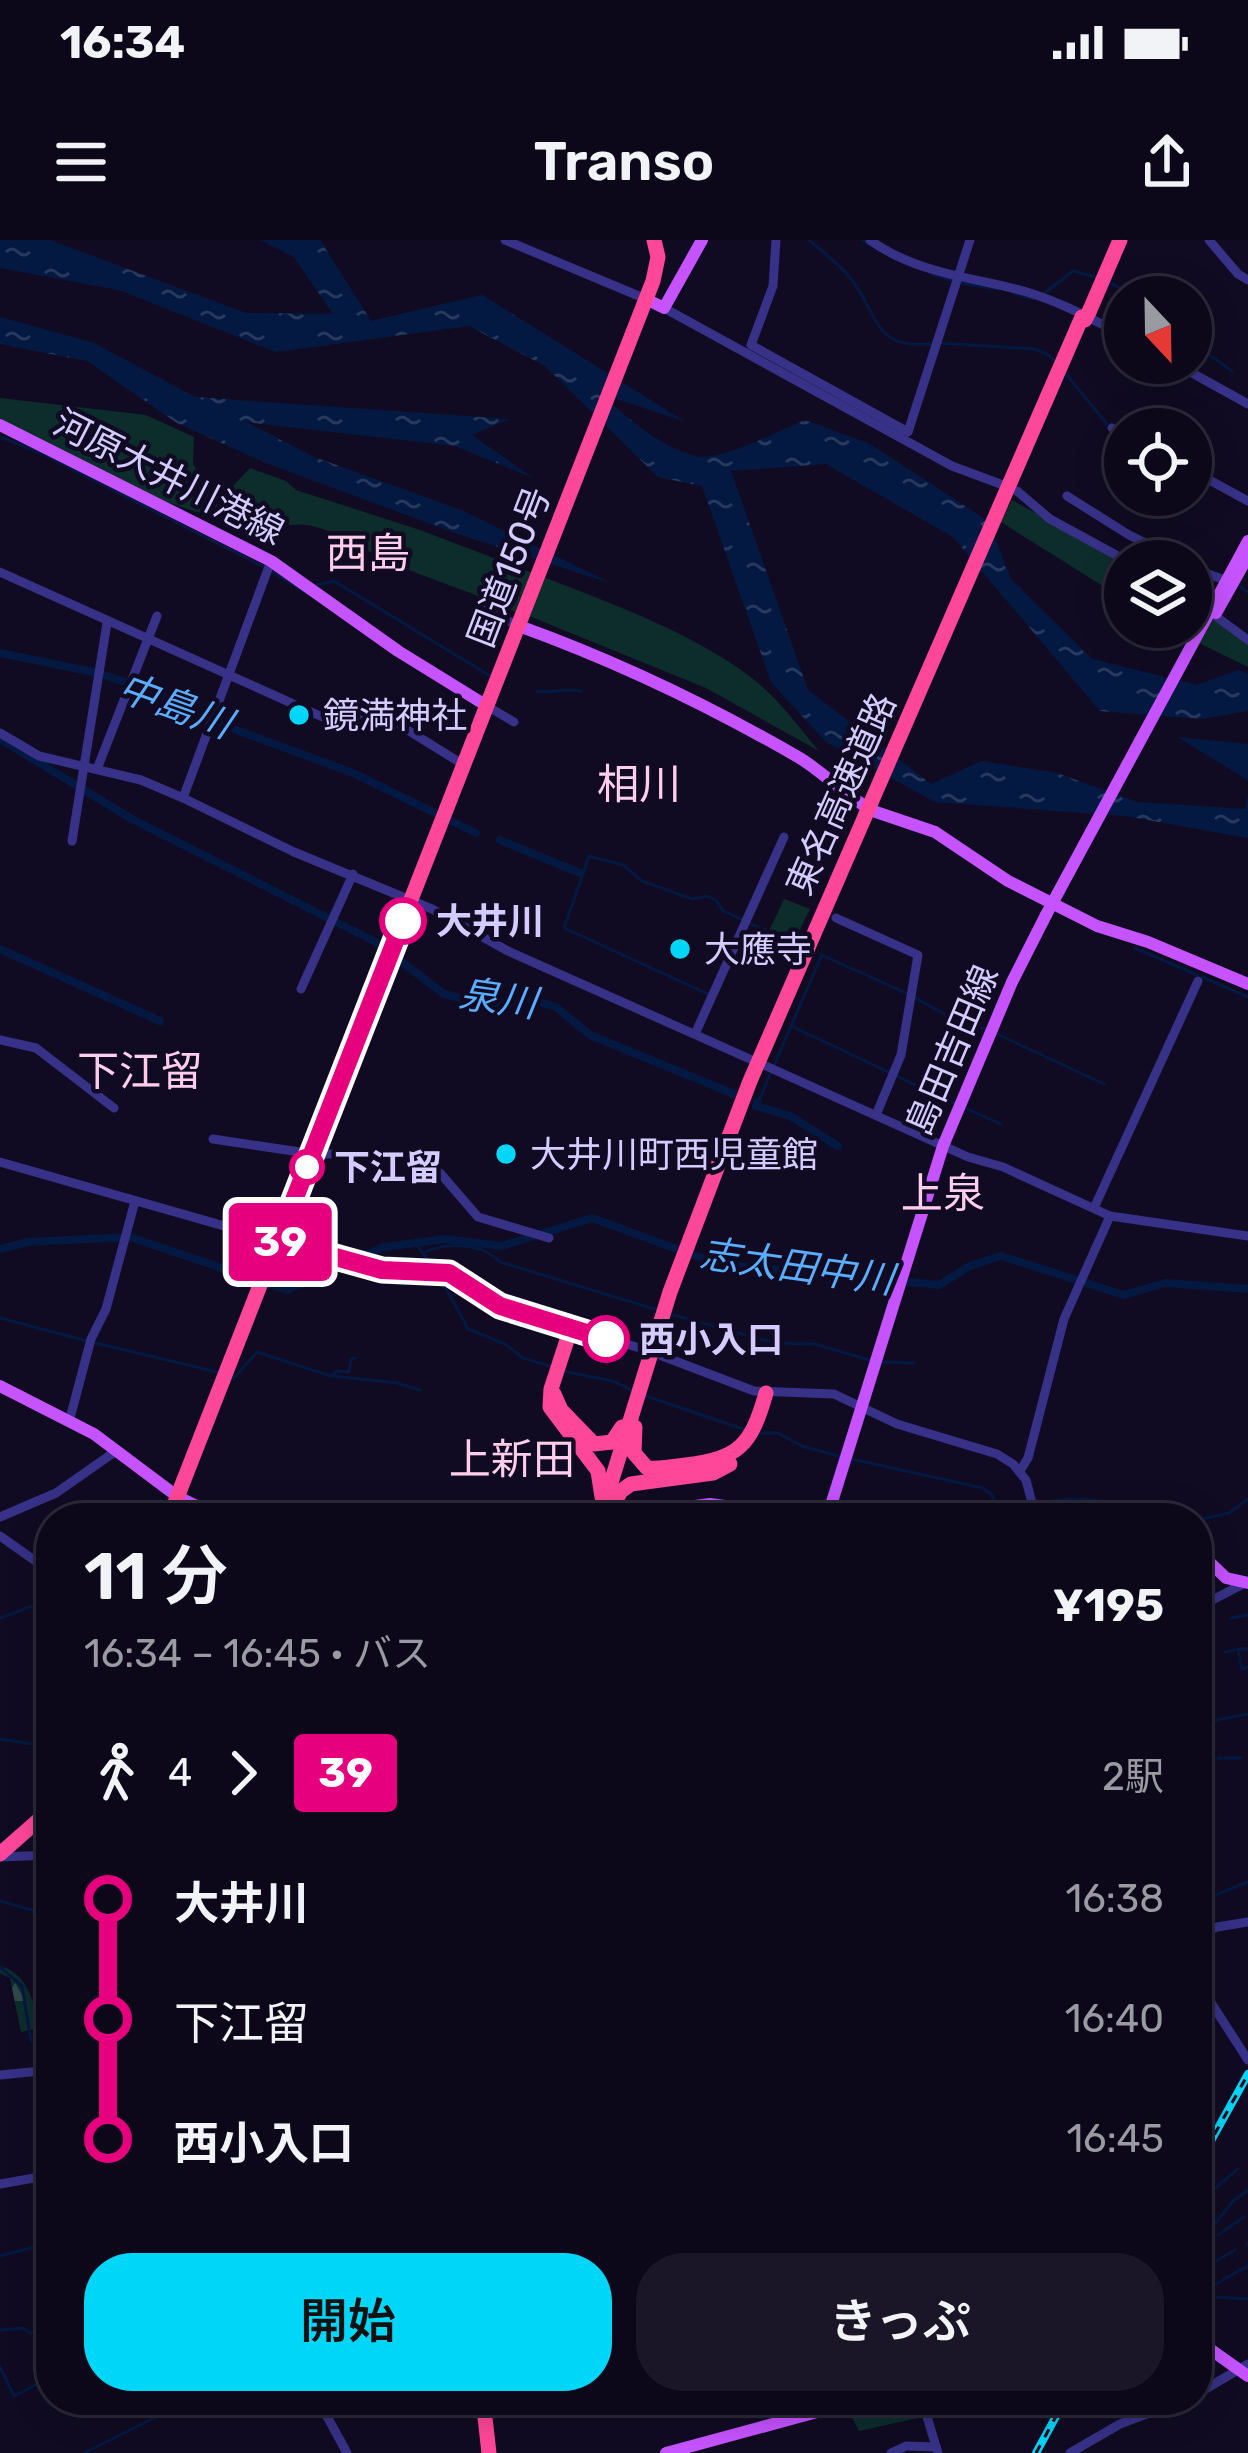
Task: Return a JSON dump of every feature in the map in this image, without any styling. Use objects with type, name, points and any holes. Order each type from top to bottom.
[{"type":"highway","name":"国道150号","points":[[175,1503],[646,300],[656,269],[654,240]]},
{"type":"highway","name":"東名高速道路","points":[[609,1503],[686,1255],[750,1081],[1117,240]]},
{"type":"highway","points":[[571,1328],[554,1393],[556,1403],[591,1443],[609,1444],[638,1400]]},
{"type":"highway","points":[[571,1328],[551,1389],[550,1407],[600,1474],[603,1503]]},
{"type":"highway","points":[[638,1400],[633,1448],[642,1465],[657,1468],[732,1456],[757,1422],[766,1393]]},
{"type":"highway","points":[[613,1503],[631,1484],[726,1468],[758,1425],[766,1393]]},
{"type":"highway","points":[[0,1856],[36,1823]]},
{"type":"highway","points":[[482,2415],[487,2453]]},
{"type":"main road","points":[[646,300],[664,308],[702,240]]},
{"type":"main road","name":"河原大井川港線","points":[[0,425],[311,588],[398,651],[487,706]]},
{"type":"main road","points":[[1212,610],[1248,537]]},
{"type":"main road","name":"島田吉田線","points":[[833,1503],[945,1147],[997,1019],[1028,951],[1248,537]]},
{"type":"main road","points":[[1228,579],[1248,556]]},
{"type":"main road","points":[[519,624],[681,693],[934,832],[1052,911],[1248,984]]},
{"type":"main road","points":[[0,1386],[69,1422],[190,1503]]},
{"type":"main road","points":[[1212,1564],[1226,1578],[1246,1583]]},
{"type":"main road","points":[[1212,2349],[1245,2369]]},
{"type":"main road","points":[[666,2453],[691,2450],[807,2415]]},
{"type":"street","points":[[505,240],[646,300]]},
{"type":"street","points":[[776,240],[773,286],[751,345],[908,432],[970,240]]},
{"type":"street","points":[[870,240],[957,282],[1038,296],[1104,324]]},
{"type":"street","points":[[1210,240],[1248,280]]},
{"type":"street","points":[[664,308],[1104,548]]},
{"type":"street","points":[[1212,384],[1248,404]]},
{"type":"street","points":[[1212,481],[1248,501]]},
{"type":"street","points":[[1067,496],[1144,540]]},
{"type":"street","points":[[183,798],[269,566]]},
{"type":"street","points":[[0,572],[329,720],[377,711],[464,765]]},
{"type":"street","points":[[1212,574],[1228,579]]},
{"type":"street","points":[[483,609],[519,624]]},
{"type":"street","points":[[1212,610],[1248,640]]},
{"type":"street","points":[[72,842],[82,789],[157,616]]},
{"type":"street","points":[[92,768],[107,623]]},
{"type":"street","points":[[487,706],[514,722]]},
{"type":"street","points":[[0,733],[39,756],[141,780],[183,798],[294,851],[412,899],[508,951],[752,1060]]},
{"type":"street","points":[[695,1034],[784,837]]},
{"type":"street","points":[[302,989],[353,874]]},
{"type":"street","points":[[836,918],[918,955],[901,1055],[876,1115]]},
{"type":"street","points":[[1094,1208],[1198,981]]},
{"type":"street","points":[[0,1040],[36,1048],[114,1108]]},
{"type":"street","points":[[770,1067],[1110,1216],[1248,1236]]},
{"type":"street","points":[[213,1139],[313,1154],[398,1154],[440,1173],[478,1217],[543,1235]]},
{"type":"street","points":[[0,1162],[382,1270],[449,1273],[500,1306],[643,1349]]},
{"type":"street","points":[[69,1422],[135,1201]]},
{"type":"street","points":[[1020,1471],[1028,1458],[1064,1319],[1110,1216]]},
{"type":"street","points":[[662,1355],[766,1393],[821,1390],[897,1424],[997,1454],[1020,1471],[1033,1503]]},
{"type":"street","points":[[0,1517],[60,1491],[116,1451]]},
{"type":"street","points":[[0,1536],[36,1561]]},
{"type":"street","points":[[1212,1600],[1246,1583]]},
{"type":"street","points":[[0,1856],[36,1855]]},
{"type":"street","points":[[1212,1930],[1248,1922]]},
{"type":"street","points":[[1212,2004],[1248,2060]]},
{"type":"street","points":[[0,2075],[36,2071]]},
{"type":"street","points":[[0,2185],[36,2179]]},
{"type":"street","points":[[1212,2385],[1245,2369]]},
{"type":"street","points":[[326,2415],[346,2453]]},
{"type":"street","points":[[891,2453],[906,2446],[937,2450],[926,2415]]},
{"type":"street","points":[[1070,2453],[1144,2415]]},
{"type":"green space","points":[[0,398],[146,415],[194,437],[193,464],[220,510],[219,517],[165,501],[0,421]]},
{"type":"green space","points":[[250,468],[286,481],[296,490],[533,573],[516,612],[390,562],[329,531],[231,510],[230,489]]},
{"type":"green space","points":[[1012,500],[1104,550],[1104,587],[1001,522]]},
{"type":"green space","points":[[541,576],[662,626],[723,658],[771,695],[819,751],[706,688],[529,616]]},
{"type":"green space","points":[[1212,613],[1248,640],[1248,667],[1209,648]]},
{"type":"green space","points":[[784,899],[810,909],[795,939],[770,929]]},
{"type":"green space","points":[[0,1966],[24,1983],[36,2008],[36,2028],[21,2032],[10,1978],[0,1973]]},
{"type":"green space","points":[[851,2415],[918,2418],[859,2431]]},
{"type":"water","points":[[0,240],[50,240],[246,313],[333,314],[294,257],[260,240],[320,240],[371,321],[482,295],[686,422],[599,393],[644,430],[682,452],[707,457],[720,454],[805,420],[870,444],[988,521],[1011,579],[1092,659],[1197,685],[1238,670],[1248,674],[1248,711],[1202,719],[1100,711],[953,537],[826,464],[731,471],[808,690],[931,784],[982,761],[1057,773],[1137,802],[1245,809],[1248,795],[1248,838],[1125,816],[935,802],[826,742],[771,682],[702,486],[658,477],[545,366],[469,326],[276,352],[119,290],[0,268]]},
{"type":"water","points":[[0,317],[94,343],[195,397],[509,419],[472,435],[533,478],[455,446],[246,422],[314,457],[461,510],[613,584],[458,534],[266,463],[177,423],[87,361],[0,344]]},
{"type":"water","points":[[1177,737],[1248,744],[1248,780]]},
{"type":"waterway","points":[[809,240],[851,279],[887,335],[912,344],[932,344]]},
{"type":"waterway","points":[[862,240],[895,259]]},
{"type":"waterway","points":[[1042,295],[1073,271],[1099,278]]},
{"type":"waterway","points":[[932,274],[951,280]]},
{"type":"waterway","points":[[960,283],[998,289]]},
{"type":"waterway","points":[[1013,293],[1033,299]]},
{"type":"waterway","points":[[940,343],[1035,349],[1056,362]]},
{"type":"waterway","points":[[1212,357],[1232,371]]},
{"type":"waterway","points":[[1066,374],[1104,420]]},
{"type":"waterway","points":[[0,437],[39,452],[264,567]]},
{"type":"waterway","points":[[273,572],[305,592]]},
{"type":"waterway","points":[[313,586],[334,581],[492,677]]},
{"type":"waterway","points":[[1239,586],[1248,592]]},
{"type":"waterway","name":"中島川","points":[[0,653],[98,673],[160,694],[193,714],[353,773],[476,833]]},
{"type":"waterway","points":[[537,691],[581,691]]},
{"type":"waterway","name":"泉川","points":[[0,739],[132,819],[330,919]]},
{"type":"waterway","name":"中島川","points":[[500,840],[580,873]]},
{"type":"waterway","points":[[580,873],[589,856],[623,865],[642,881],[692,899],[707,896],[716,900],[723,911],[795,944]]},
{"type":"waterway","points":[[582,877],[564,928],[708,994]]},
{"type":"waterway","name":"泉川","points":[[334,921],[374,941],[444,994],[490,1005],[525,998],[556,1007],[590,1035],[734,1094]]},
{"type":"waterway","points":[[1135,948],[1197,975]]},
{"type":"waterway","points":[[0,949],[160,1021]]},
{"type":"waterway","points":[[774,1065],[822,955],[906,993]]},
{"type":"waterway","points":[[1202,977],[1248,997]]},
{"type":"waterway","points":[[915,998],[988,1030]]},
{"type":"waterway","points":[[791,1026],[956,1104]]},
{"type":"waterway","points":[[997,1034],[1104,1084]]},
{"type":"waterway","points":[[758,1103],[770,1074]]},
{"type":"waterway","name":"泉川","points":[[757,1102],[756,1106],[790,1116],[838,1146]]},
{"type":"waterway","points":[[965,1108],[1001,1124]]},
{"type":"waterway","name":"志太田中川","points":[[0,1249],[28,1242],[130,1237],[287,1290],[384,1247],[445,1239],[502,1246],[592,1218],[718,1264],[939,1285],[970,1266],[1001,1256],[1124,1295],[1165,1283],[1248,1289]]},
{"type":"waterway","points":[[414,1242],[434,1267]]},
{"type":"waterway","points":[[426,1252],[444,1246],[475,1248],[500,1262],[661,1311]]},
{"type":"waterway","points":[[439,1275],[468,1329],[505,1344],[523,1358],[550,1366]]},
{"type":"waterway","points":[[670,1314],[775,1343],[815,1344],[869,1360]]},
{"type":"waterway","points":[[0,1318],[87,1341]]},
{"type":"waterway","points":[[96,1343],[221,1373]]},
{"type":"waterway","points":[[233,1379],[257,1352],[331,1376],[349,1372],[355,1358]]},
{"type":"waterway","points":[[879,1362],[914,1363]]},
{"type":"waterway","points":[[565,1371],[610,1381],[633,1392]]},
{"type":"waterway","points":[[333,1376],[420,1390]]},
{"type":"waterway","points":[[643,1395],[746,1430]]},
{"type":"waterway","points":[[755,1433],[778,1433],[802,1446],[842,1457]]},
{"type":"waterway","points":[[852,1459],[983,1488],[994,1503]]},
{"type":"waterway","points":[[1044,1503],[1087,1499],[1113,1503]]},
{"type":"waterway","points":[[1212,1517],[1229,1513],[1248,1499]]},
{"type":"waterway","points":[[0,1618],[36,1605]]},
{"type":"waterway","points":[[1231,1618],[1247,1615]]},
{"type":"waterway","points":[[1238,1649],[1248,1649]]},
{"type":"waterway","points":[[1225,1652],[1235,1650]]},
{"type":"waterway","points":[[1238,1651],[1240,1659]]},
{"type":"waterway","points":[[1240,1662],[1242,1669],[1248,1667]]},
{"type":"waterway","points":[[1212,1723],[1248,1714]]},
{"type":"waterway","points":[[0,1739],[36,1745]]},
{"type":"waterway","points":[[1212,1758],[1222,1758]]},
{"type":"waterway","points":[[1225,1758],[1241,1758]]},
{"type":"waterway","points":[[1218,1894],[1248,1882]]},
{"type":"waterway","points":[[1212,1897],[1216,1895]]},
{"type":"waterway","points":[[0,1901],[32,1910],[36,1918]]},
{"type":"waterway","points":[[0,1967],[22,1986],[31,2041]]},
{"type":"waterway","points":[[1212,2191],[1238,2169]]},
{"type":"waterway","points":[[1212,2227],[1248,2190]]},
{"type":"waterway","points":[[1212,2216],[1216,2223]]},
{"type":"waterway","points":[[1218,2235],[1244,2217]]},
{"type":"waterway","points":[[0,2256],[36,2246]]},
{"type":"waterway","points":[[1230,2253],[1235,2250]]},
{"type":"waterway","points":[[1212,2264],[1228,2254]]},
{"type":"waterway","points":[[1240,2270],[1248,2267]]},
{"type":"waterway","points":[[1212,2287],[1238,2271]]},
{"type":"waterway","points":[[1217,2297],[1248,2299]]},
{"type":"waterway","points":[[0,2330],[36,2330]]},
{"type":"waterway","points":[[0,2367],[14,2396],[36,2385]]},
{"type":"waterway","points":[[84,2453],[160,2415]]},
{"type":"railway","points":[[1212,2139],[1248,2074]]},
{"type":"railway","points":[[1036,2453],[1057,2415]]},
{"type":"bus line","name":"39","points":[[403,921],[278,1241],[382,1270],[449,1273],[500,1306],[606,1339]]},
{"type":"place","name":"鏡満神社","points":[[299,715]]},
{"type":"place","name":"大井川","points":[[403,921]]},
{"type":"place","name":"大應寺","points":[[680,949]]},
{"type":"place","name":"大井川町西児童館","points":[[506,1154]]},
{"type":"place","name":"下江留","points":[[307,1167]]},
{"type":"place","name":"西小入口","points":[[606,1339]]},
{"type":"district","name":"西島","points":[[368,554]]},
{"type":"district","name":"相川","points":[[639,785]]},
{"type":"district","name":"下江留","points":[[140,1072]]},
{"type":"district","name":"上泉","points":[[943,1194]]},
{"type":"district","name":"上新田","points":[[512,1460]]}]
